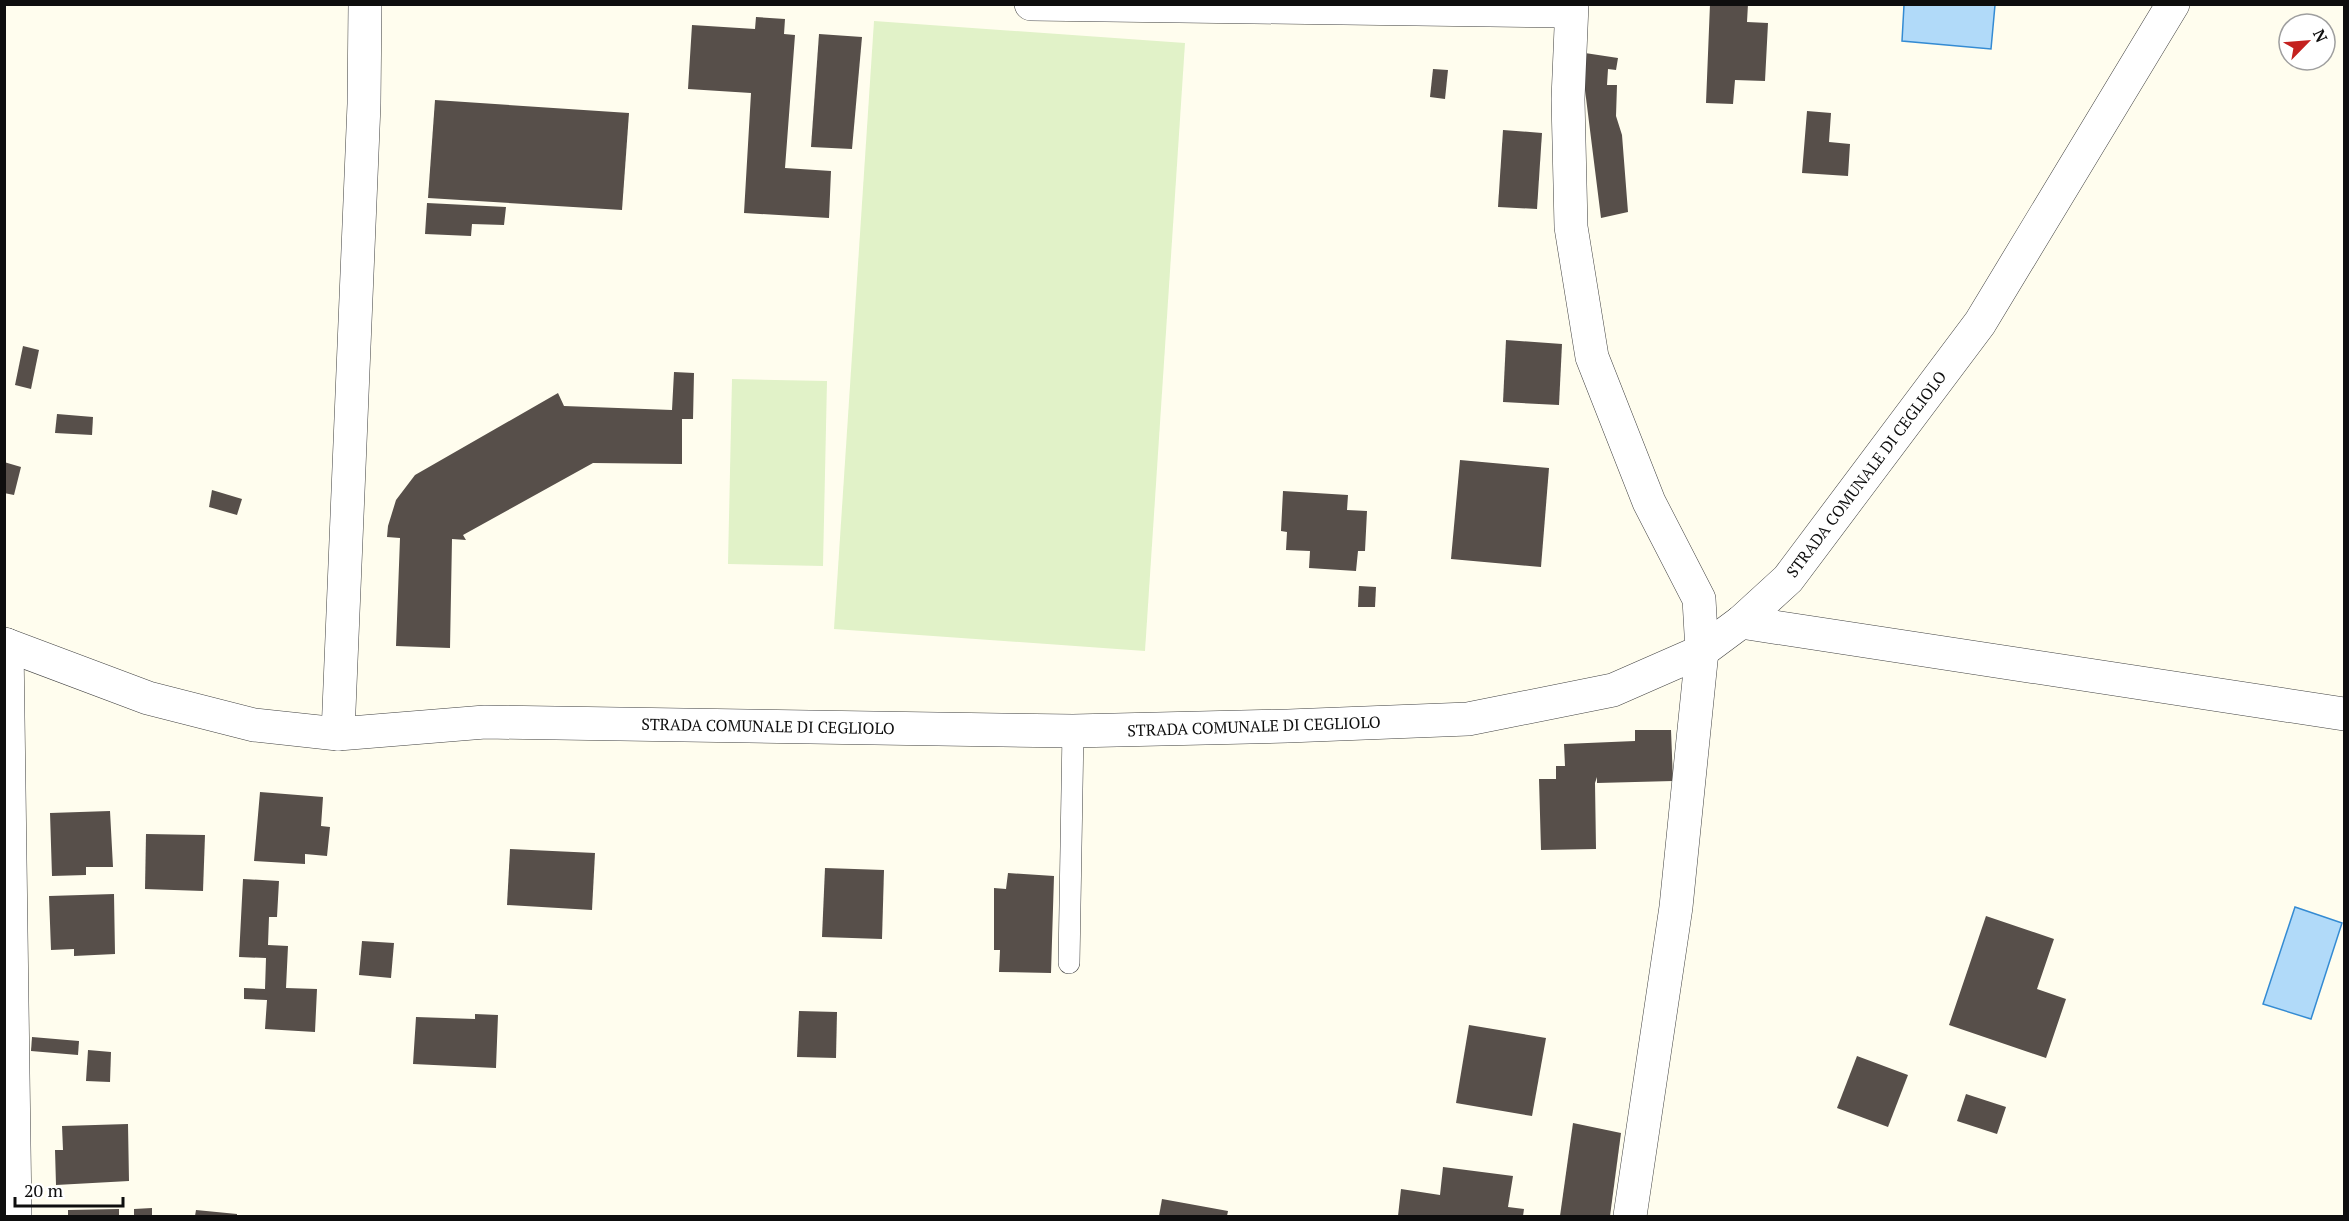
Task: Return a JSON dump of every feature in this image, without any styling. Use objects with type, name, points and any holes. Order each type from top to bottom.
[{"type":"street","points":[[338,734],[362,140],[365,4]]},
{"type":"street","points":[[1031,4],[1571,8],[1569,99],[1571,227],[1592,357],[1649,502],[1699,599],[1702,651],[1676,907],[1630,1216]]},
{"type":"street","name":"STRADA COMUNALE DI CEGLIOLO","points":[[6,645],[148,698],[254,725],[338,734],[485,722],[1072,731],[1468,719],[1613,690],[1702,651],[1741,622],[1788,579],[1980,323],[2173,4]]},
{"type":"street","points":[[1741,622],[2344,714]]},
{"type":"street","points":[[6,645],[15,1216]]},
{"type":"lane","points":[[1069,963],[1072,731]]},
{"type":"green space","points":[[874,21],[1185,43],[1145,651],[834,629]]},
{"type":"green space","points":[[732,379],[827,381],[823,566],[728,564]]},
{"type":"water","points":[[1904,5],[1995,5],[1991,49],[1902,41]]},
{"type":"water","points":[[2295,907],[2342,923],[2311,1019],[2263,1004]]},
{"type":"building","points":[[1710,4],[1748,4],[1747,22],[1768,23],[1765,81],[1735,80],[1733,104],[1706,103]]},
{"type":"building","points":[[756,17],[785,19],[784,34],[795,35],[785,168],[831,171],[829,218],[744,213],[751,93],[688,89],[692,25],[755,29]]},
{"type":"building","points":[[819,34],[862,37],[852,149],[811,147]]},
{"type":"building","points":[[1585,53],[1618,58],[1616,70],[1608,69],[1607,85],[1617,85],[1616,116],[1622,135],[1628,212],[1601,218],[1584,82]]},
{"type":"building","points":[[1433,69],[1448,70],[1445,99],[1430,97]]},
{"type":"building","points":[[435,100],[629,113],[622,210],[428,198]]},
{"type":"building","points":[[1807,111],[1831,113],[1829,142],[1850,144],[1848,176],[1802,173]]},
{"type":"building","points":[[1503,130],[1542,133],[1537,209],[1498,207]]},
{"type":"building","points":[[427,203],[506,207],[504,225],[472,224],[471,236],[425,234]]},
{"type":"building","points":[[1506,340],[1562,344],[1559,405],[1503,402]]},
{"type":"building","points":[[23,346],[39,350],[31,389],[15,385]]},
{"type":"building","points":[[674,372],[694,373],[693,419],[682,419],[682,464],[593,463],[463,535],[466,540],[452,539],[450,648],[396,646],[400,538],[387,537],[388,526],[396,500],[415,475],[558,393],[564,406],[672,410]]},
{"type":"building","points":[[57,414],[93,417],[92,435],[55,433]]},
{"type":"building","points":[[1460,460],[1549,468],[1541,567],[1451,559]]},
{"type":"building","points":[[4,462],[21,467],[14,495],[4,493]]},
{"type":"building","points":[[212,490],[242,499],[237,515],[209,507]]},
{"type":"building","points":[[1283,491],[1348,495],[1347,510],[1367,511],[1365,551],[1358,551],[1356,571],[1309,568],[1310,551],[1286,550],[1287,532],[1281,531]]},
{"type":"building","points":[[1359,586],[1376,587],[1375,607],[1358,607]]},
{"type":"building","points":[[1635,730],[1671,730],[1673,781],[1597,783],[1597,777],[1595,783],[1596,849],[1541,850],[1539,779],[1556,779],[1556,766],[1565,766],[1564,744],[1635,741]]},
{"type":"building","points":[[260,792],[323,797],[321,826],[330,827],[327,856],[305,854],[305,864],[254,861]]},
{"type":"building","points":[[110,811],[113,867],[86,867],[86,875],[52,876],[50,813]]},
{"type":"building","points":[[146,834],[205,835],[203,891],[145,889]]},
{"type":"building","points":[[510,849],[595,853],[592,910],[507,905]]},
{"type":"building","points":[[825,868],[884,870],[882,939],[822,937]]},
{"type":"building","points":[[1008,873],[1054,876],[1051,973],[999,972],[1000,950],[994,950],[994,888],[1006,889]]},
{"type":"building","points":[[243,879],[279,881],[277,917],[269,917],[268,945],[288,946],[286,988],[317,989],[315,1032],[265,1029],[267,1000],[244,999],[244,988],[265,989],[266,958],[239,957]]},
{"type":"building","points":[[114,894],[115,954],[74,956],[74,949],[51,950],[49,896]]},
{"type":"building","points":[[1986,916],[2054,939],[2037,989],[2066,999],[2046,1058],[1949,1025]]},
{"type":"building","points":[[362,941],[394,943],[391,978],[359,975]]},
{"type":"building","points":[[799,1011],[837,1012],[836,1058],[797,1057]]},
{"type":"building","points":[[475,1014],[498,1015],[496,1068],[413,1064],[416,1017],[475,1019]]},
{"type":"building","points":[[1469,1025],[1546,1038],[1532,1116],[1456,1103]]},
{"type":"building","points":[[32,1037],[79,1041],[78,1055],[31,1051]]},
{"type":"building","points":[[88,1050],[111,1052],[110,1082],[86,1081]]},
{"type":"building","points":[[1857,1056],[1908,1075],[1888,1127],[1837,1108]]},
{"type":"building","points":[[1966,1094],[2006,1107],[1997,1134],[1957,1121]]},
{"type":"building","points":[[1573,1123],[1621,1133],[1610,1216],[1560,1216]]},
{"type":"building","points":[[128,1124],[129,1181],[56,1185],[55,1150],[63,1150],[62,1126]]},
{"type":"building","points":[[1443,1167],[1513,1176],[1508,1207],[1524,1209],[1523,1216],[1398,1216],[1401,1189],[1440,1195]]},
{"type":"building","points":[[1162,1199],[1228,1211],[1227,1216],[1159,1216]]},
{"type":"building","points":[[152,1208],[152,1216],[134,1216],[134,1209]]},
{"type":"building","points":[[119,1209],[119,1216],[68,1216],[68,1210]]},
{"type":"building","points":[[196,1210],[237,1214],[237,1216],[195,1216]]}]
